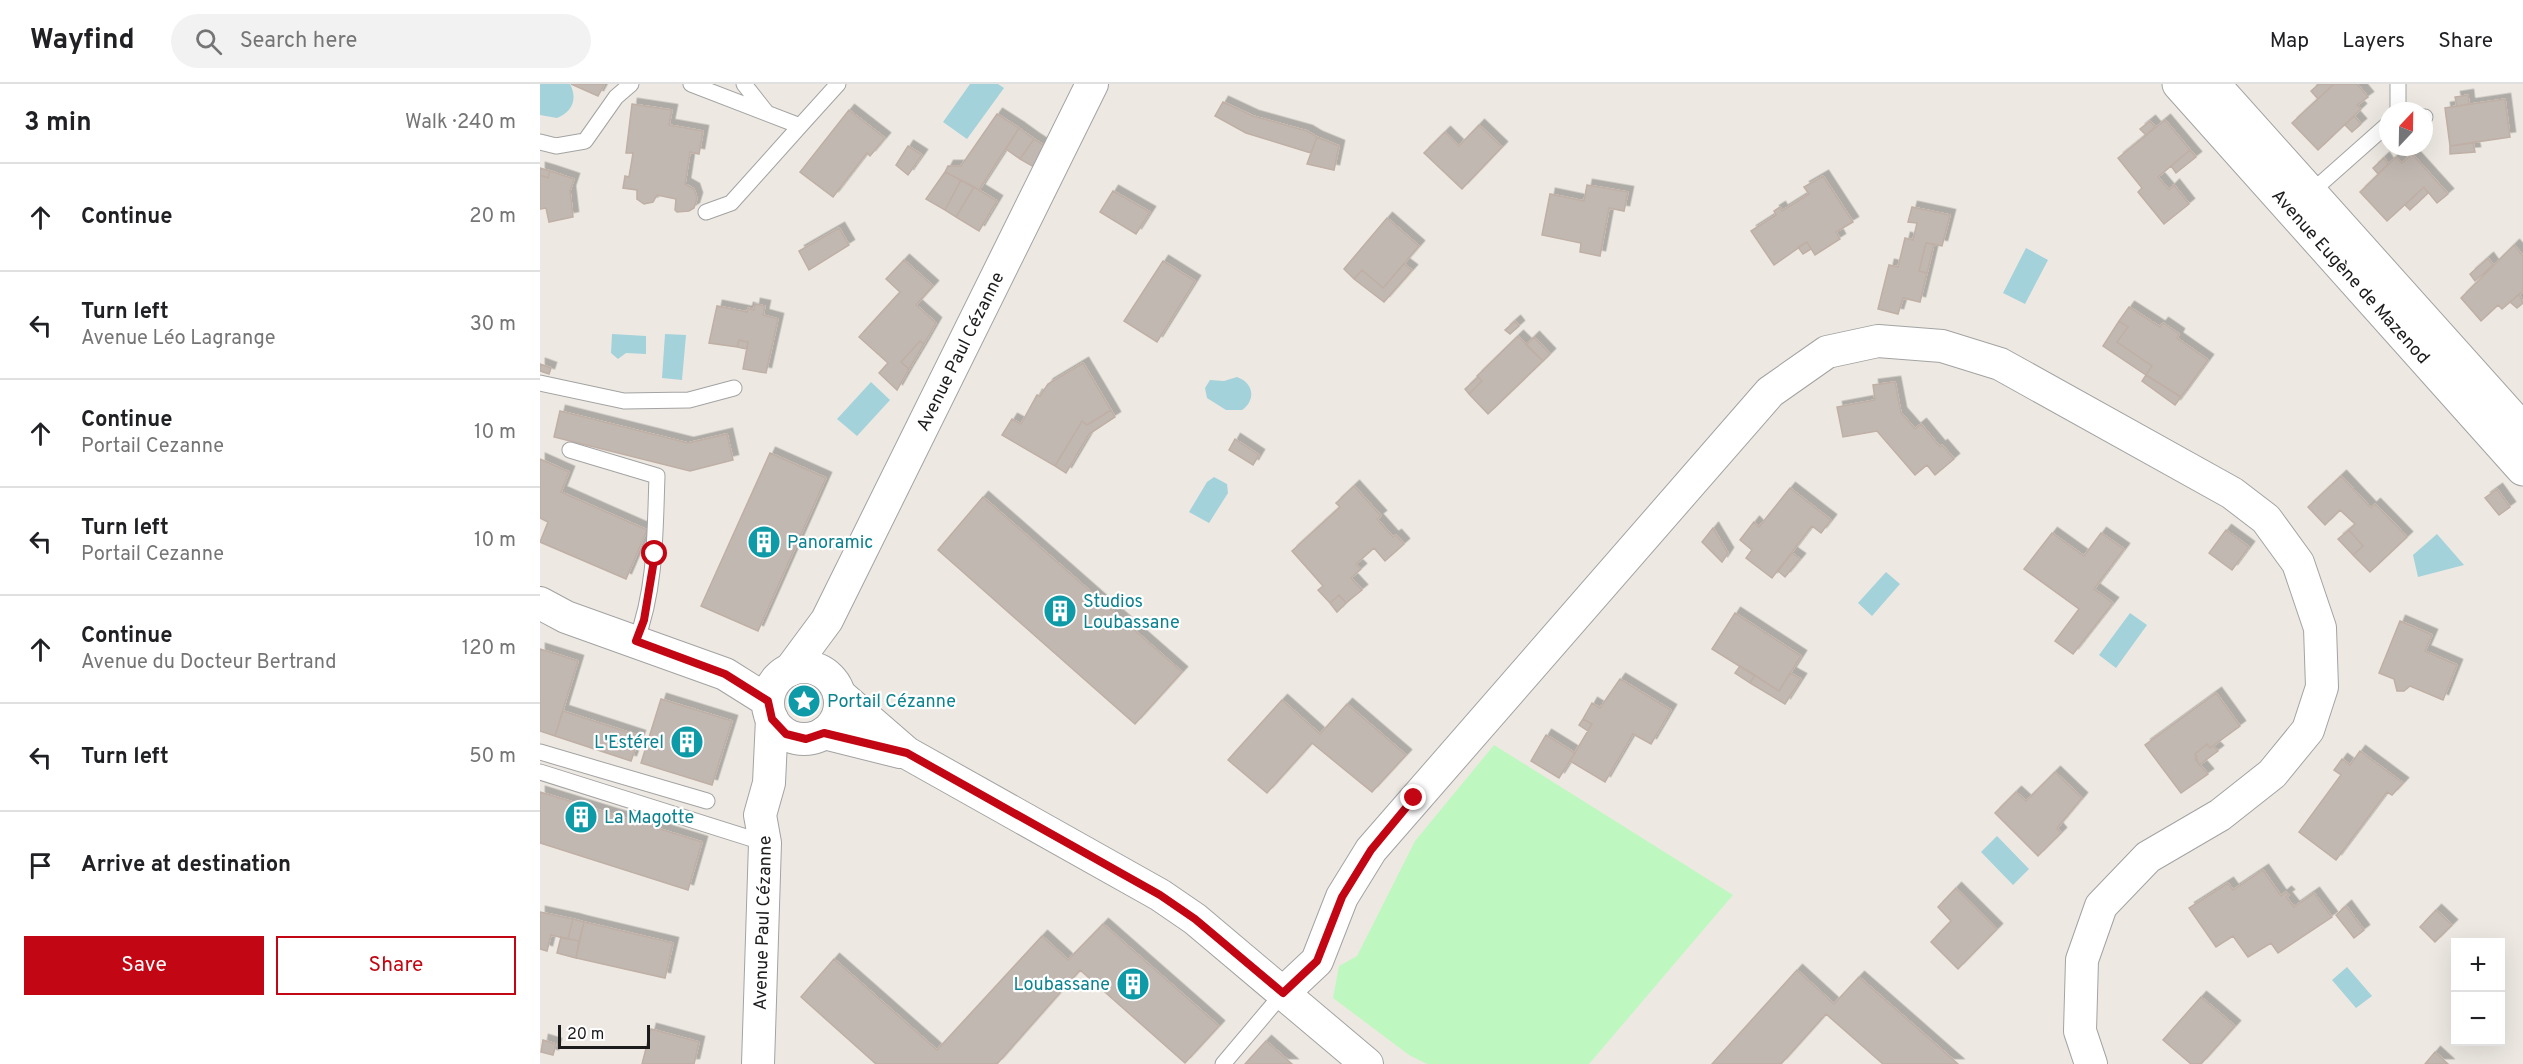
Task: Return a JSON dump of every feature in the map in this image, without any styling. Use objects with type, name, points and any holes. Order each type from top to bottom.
[{"type":"street","name":"Avenue Paul Cézanne","points":[[758,1064],[765,843],[760,815],[768,783],[777,693],[827,620],[1092,84]]},
{"type":"street","name":"Avenue Eugène de Mazenod","points":[[2179,84],[2301,202],[2523,430]]},
{"type":"street","name":"Avenue Eugène de Mazenod","points":[[2213,84],[2301,202],[2523,469]]},
{"type":"street","points":[[1283,993],[1317,961],[1342,897],[1371,850],[1770,392],[1827,352],[1878,341],[1942,346],[2000,364],[2232,493],[2266,519],[2298,563],[2320,628],[2322,687],[2308,730],[2272,774],[2220,815],[2148,857],[2101,906],[2082,960],[2080,1031],[2091,1064]]},
{"type":"street","points":[[540,603],[566,617],[777,693]]},
{"type":"street","name":"Avenue Paul Cézanne","points":[[827,620],[825,645],[835,687]]},
{"type":"street","points":[[777,693],[813,669],[907,753],[1160,895],[1195,919],[1367,1064]]},
{"type":"street","points":[[815,736],[838,716],[835,687]]},
{"type":"street","points":[[777,693],[786,734],[815,736],[907,753]]},
{"type":"street","name":"Avenue Paul Cézanne","points":[[768,783],[815,736]]},
{"type":"lane","points":[[540,142],[556,146],[585,141],[616,97],[631,84]]},
{"type":"lane","points":[[691,84],[800,126]]},
{"type":"lane","points":[[744,84],[767,113]]},
{"type":"lane","points":[[706,212],[731,203],[838,84]]},
{"type":"lane","points":[[2398,84],[2398,102]]},
{"type":"lane","points":[[2301,202],[2379,132]]},
{"type":"lane","points":[[540,383],[624,401],[689,400],[734,388]]},
{"type":"lane","points":[[570,450],[657,476],[655,554],[644,620],[636,641]]},
{"type":"lane","points":[[540,752],[707,801]]},
{"type":"lane","points":[[540,772],[765,843]]},
{"type":"lane","points":[[1222,1064],[1283,993]]},
{"type":"green space","points":[[1494,745],[1733,895],[1589,1064],[1427,1064],[1409,1055],[1333,998],[1339,966],[1357,956],[1415,841]]},
{"type":"water","points":[[540,84],[570,84],[573,100],[570,109],[557,118],[540,115]]},
{"type":"water","points":[[970,84],[998,84],[1004,88],[967,139],[943,122]]},
{"type":"water","points":[[2026,248],[2048,260],[2025,304],[2003,293]]},
{"type":"water","points":[[612,334],[646,336],[646,354],[626,353],[618,359],[611,353]]},
{"type":"water","points":[[665,334],[686,335],[682,380],[662,378]]},
{"type":"water","points":[[1237,377],[1247,383],[1251,392],[1250,401],[1242,410],[1226,410],[1207,398],[1205,388],[1210,380],[1224,381]]},
{"type":"water","points":[[871,382],[890,400],[857,436],[837,419]]},
{"type":"water","points":[[1214,477],[1227,484],[1228,493],[1209,523],[1189,512],[1207,482]]},
{"type":"water","points":[[2437,534],[2464,565],[2418,577],[2413,555]]},
{"type":"water","points":[[1886,572],[1900,584],[1872,616],[1858,603]]},
{"type":"water","points":[[2130,613],[2147,625],[2116,668],[2099,655]]},
{"type":"water","points":[[1997,836],[2029,869],[2013,885],[1981,852]]},
{"type":"water","points":[[2347,967],[2372,996],[2356,1008],[2332,980]]},
{"type":"building","points":[[571,84],[603,84],[604,85],[598,96]]},
{"type":"building","points":[[2319,84],[2334,84],[2318,99],[2311,91]]},
{"type":"building","points":[[2334,84],[2357,84],[2368,97],[2357,105],[2361,109],[2318,150],[2292,123]]},
{"type":"building","points":[[2468,95],[2469,104],[2457,106],[2455,97]]},
{"type":"building","points":[[2505,99],[2510,137],[2450,146],[2445,108]]},
{"type":"building","points":[[1223,102],[1253,116],[1307,131],[1317,137],[1311,153],[1246,133],[1215,116]]},
{"type":"building","points":[[632,104],[672,110],[669,125],[703,131],[699,154],[690,152],[685,184],[694,189],[697,198],[694,208],[689,211],[677,212],[675,210],[676,199],[657,195],[653,202],[644,204],[637,199],[637,190],[623,188],[625,176],[629,177],[633,153],[626,153]]},
{"type":"building","points":[[849,110],[885,138],[870,156],[867,153],[833,197],[800,172]]},
{"type":"building","points":[[997,114],[1019,128],[979,190],[945,172],[948,166],[961,166]]},
{"type":"building","points":[[2354,116],[2361,124],[2352,132],[2345,125]]},
{"type":"building","points":[[2165,120],[2190,150],[2158,177],[2169,190],[2174,185],[2189,204],[2164,224],[2138,192],[2142,188],[2118,158]]},
{"type":"building","points":[[2150,121],[2155,127],[2146,135],[2140,129]]},
{"type":"building","points":[[1479,125],[1502,147],[1462,189],[1424,153],[1445,132],[1459,146]]},
{"type":"building","points":[[1019,128],[1034,139],[1020,159],[1006,149]]},
{"type":"building","points":[[1317,137],[1339,146],[1334,170],[1307,164]]},
{"type":"building","points":[[1034,139],[1045,146],[1034,167],[1020,159]]},
{"type":"building","points":[[2473,143],[2475,152],[2450,154],[2450,146]]},
{"type":"building","points":[[908,146],[922,155],[908,175],[896,165]]},
{"type":"building","points":[[2190,150],[2196,157],[2176,173],[2171,166]]},
{"type":"building","points":[[2410,156],[2414,156],[2448,194],[2437,203],[2424,187],[2387,221],[2360,192],[2396,157],[2402,163]]},
{"type":"building","points":[[2384,158],[2388,164],[2378,174],[2373,168]]},
{"type":"building","points":[[540,168],[550,171],[548,178],[540,175]]},
{"type":"building","points":[[550,171],[574,179],[570,191],[573,217],[549,222],[546,208],[540,209],[540,175],[548,178]]},
{"type":"building","points":[[945,172],[961,180],[945,210],[926,199]]},
{"type":"building","points":[[1823,176],[1853,222],[1836,232],[1840,239],[1815,255],[1807,242],[1774,265],[1751,231],[1776,215],[1774,211],[1780,207],[1782,211],[1809,194],[1804,187]]},
{"type":"building","points":[[961,180],[974,187],[956,217],[945,210]]},
{"type":"building","points":[[1587,185],[1628,192],[1624,211],[1609,208],[1600,256],[1580,252],[1581,243],[1542,235],[1550,194],[1584,201]]},
{"type":"building","points":[[974,187],[997,201],[979,231],[956,217]]},
{"type":"building","points":[[2424,187],[2428,193],[2410,210],[2405,205]]},
{"type":"building","points":[[1113,191],[1150,212],[1136,234],[1100,212]]},
{"type":"building","points":[[1912,207],[1950,215],[1942,246],[1926,243],[1919,271],[1927,273],[1920,302],[1903,298],[1898,314],[1878,309],[1889,265],[1898,267],[1905,238],[1913,240],[1917,223],[1908,222]]},
{"type":"building","points":[[1387,218],[1419,246],[1383,288],[1362,270],[1354,279],[1344,269]]},
{"type":"building","points":[[839,228],[849,245],[809,270],[799,251]]},
{"type":"building","points":[[1807,242],[1811,249],[1803,254],[1798,247]]},
{"type":"building","points":[[1926,243],[1934,244],[1927,273],[1919,271]]},
{"type":"building","points":[[2514,245],[2523,256],[2523,291],[2502,309],[2498,305],[2481,321],[2461,298]]},
{"type":"building","points":[[2488,258],[2493,265],[2475,281],[2470,274]]},
{"type":"building","points":[[904,260],[933,286],[916,305],[936,323],[924,344],[920,341],[901,362],[909,369],[897,390],[879,373],[888,363],[859,337],[900,292],[886,279]]},
{"type":"building","points":[[1163,261],[1195,281],[1157,342],[1124,321]]},
{"type":"building","points":[[1404,264],[1412,270],[1384,302],[1354,279],[1362,270],[1383,288]]},
{"type":"building","points":[[2519,294],[2523,303],[2517,308],[2510,302]]},
{"type":"building","points":[[755,304],[765,306],[763,315],[778,319],[766,373],[743,369],[748,342],[739,340],[737,347],[709,343],[717,306],[747,312],[748,308],[754,310]]},
{"type":"building","points":[[2129,307],[2160,327],[2163,323],[2179,334],[2177,338],[2208,360],[2181,397],[2146,375],[2152,366],[2117,342],[2128,327],[2119,321]]},
{"type":"building","points":[[1515,321],[1519,326],[1510,334],[1505,330]]},
{"type":"building","points":[[2119,321],[2128,327],[2117,342],[2152,366],[2146,375],[2103,346]]},
{"type":"building","points":[[1518,336],[1543,361],[1488,414],[1469,394],[1482,381],[1477,376]]},
{"type":"building","points":[[1534,337],[1550,354],[1543,361],[1526,345]]},
{"type":"building","points":[[739,340],[748,342],[747,349],[737,347]]},
{"type":"building","points":[[920,341],[924,344],[909,369],[901,362]]},
{"type":"building","points":[[1083,363],[1111,410],[1087,425],[1082,421],[1055,466],[1002,435],[1012,419],[1021,424],[1037,395],[1040,396],[1048,384]]},
{"type":"building","points":[[540,364],[551,368],[549,374],[540,371]]},
{"type":"building","points":[[2146,375],[2181,397],[2175,405],[2142,381]]},
{"type":"building","points":[[1478,377],[1482,381],[1469,394],[1465,389]]},
{"type":"building","points":[[1895,382],[1901,413],[1915,429],[1921,424],[1940,447],[1942,445],[1954,459],[1935,475],[1927,465],[1915,475],[1877,431],[1843,437],[1837,407],[1875,400],[1873,385]]},
{"type":"building","points":[[1111,410],[1115,417],[1089,434],[1066,473],[1055,466],[1082,421],[1087,425]]},
{"type":"building","points":[[560,411],[688,443],[727,434],[733,460],[690,471],[554,437]]},
{"type":"building","points":[[1235,439],[1259,455],[1253,465],[1229,450]]},
{"type":"building","name":"Panoramic","points":[[770,453],[826,478],[758,631],[701,606]]},
{"type":"building","points":[[540,459],[569,472],[561,492],[647,530],[626,579],[540,542],[548,522],[540,518]]},
{"type":"building","points":[[2341,476],[2371,508],[2375,504],[2407,537],[2370,572],[2353,555],[2363,546],[2349,530],[2355,524],[2340,510],[2325,525],[2308,507]]},
{"type":"building","points":[[1354,486],[1381,516],[1377,519],[1393,537],[1396,535],[1404,544],[1385,561],[1374,548],[1356,564],[1361,569],[1351,578],[1362,590],[1346,603],[1339,595],[1330,603],[1318,590],[1323,586],[1292,551],[1340,507],[1336,503]]},
{"type":"building","points":[[1790,488],[1831,520],[1821,533],[1812,526],[1772,578],[1746,558],[1752,550],[1740,540],[1754,522],[1759,527]]},
{"type":"building","points":[[2497,489],[2510,507],[2499,515],[2485,498]]},
{"type":"building","name":"Studios Loubassane","points":[[983,497],[1182,672],[1135,724],[938,550]]},
{"type":"building","points":[[1713,528],[1728,553],[1722,562],[1702,542]]},
{"type":"building","points":[[2226,530],[2249,547],[2232,570],[2209,553]]},
{"type":"building","points":[[2349,530],[2363,546],[2353,555],[2338,539]]},
{"type":"building","points":[[2052,533],[2084,556],[2101,533],[2124,549],[2094,589],[2113,603],[2073,654],[2055,641],[2079,609],[2024,569]]},
{"type":"building","points":[[1792,553],[1800,559],[1785,577],[1778,571]]},
{"type":"building","points":[[1339,595],[1346,603],[1337,612],[1330,603]]},
{"type":"building","points":[[1735,613],[1801,656],[1779,691],[1712,649]]},
{"type":"building","points":[[2400,621],[2432,635],[2425,651],[2457,665],[2443,700],[2410,686],[2404,691],[2397,691],[2394,679],[2379,673]]},
{"type":"building","name":"L'Estérel","points":[[540,649],[578,661],[555,736],[540,731]]},
{"type":"building","points":[[1740,666],[1755,675],[1750,683],[1735,673]]},
{"type":"building","points":[[1790,673],[1801,679],[1785,704],[1750,683],[1755,675],[1779,691]]},
{"type":"building","points":[[1620,679],[1671,710],[1651,744],[1633,734],[1605,782],[1570,761],[1592,724],[1583,719],[1592,703],[1600,708]]},
{"type":"building","points":[[2216,693],[2240,726],[2210,748],[2207,744],[2195,754],[2197,757],[2195,759],[2208,774],[2181,793],[2145,745]]},
{"type":"building","name":"L'Estérel","points":[[661,699],[732,721],[712,785],[641,763]]},
{"type":"building","points":[[1282,700],[1320,734],[1347,704],[1406,755],[1372,792],[1312,743],[1267,793],[1228,760]]},
{"type":"building","points":[[563,711],[640,736],[631,761],[555,736]]},
{"type":"building","points":[[1583,719],[1592,724],[1588,731],[1579,725]]},
{"type":"building","points":[[1546,735],[1575,753],[1559,778],[1531,761]]},
{"type":"building","points":[[2207,744],[2218,751],[2199,765],[2195,754]]},
{"type":"building","points":[[2360,751],[2403,783],[2392,795],[2387,792],[2336,860],[2299,832],[2341,775],[2334,770],[2342,759],[2350,765]]},
{"type":"building","points":[[2055,772],[2082,798],[2057,828],[2061,833],[2038,856],[1995,813],[2016,792],[2026,801]]},
{"type":"building","name":"La Magotte","points":[[540,792],[702,842],[688,890],[540,843]]},
{"type":"building","points":[[2263,870],[2281,896],[2286,892],[2289,895],[2286,897],[2294,907],[2314,893],[2332,917],[2278,953],[2271,943],[2248,957],[2233,936],[2216,947],[2189,908],[2228,883],[2233,890]]},
{"type":"building","points":[[1956,888],[1997,929],[1958,969],[1931,942],[1951,921],[1938,907]]},
{"type":"building","points":[[2346,906],[2364,930],[2354,938],[2336,915]]},
{"type":"building","points":[[2436,910],[2452,925],[2435,942],[2420,927]]},
{"type":"building","points":[[540,912],[573,919],[568,939],[551,935],[547,951],[540,949]]},
{"type":"building","points":[[573,919],[584,922],[579,941],[568,939]]},
{"type":"building","points":[[584,922],[673,943],[665,978],[576,958]]},
{"type":"building","name":"Loubassane","points":[[1103,924],[1219,1026],[1185,1063],[1080,970],[997,1064],[876,1064],[801,997],[834,959],[937,1050],[1042,936],[1068,960]]},
{"type":"building","points":[[561,937],[579,941],[576,958],[557,953]]},
{"type":"building","points":[[1797,970],[1834,1004],[1859,977],[1958,1064],[1883,1064],[1826,1014],[1781,1064],[1712,1064]]},
{"type":"building","points":[[2201,997],[2235,1026],[2201,1064],[2191,1064],[2163,1040]]},
{"type":"building","points":[[651,1029],[699,1042],[694,1064],[642,1064]]},
{"type":"building","points":[[543,1040],[556,1044],[553,1055],[541,1052]]},
{"type":"building","points":[[1266,1041],[1292,1064],[1245,1064]]},
{"type":"building","points":[[2435,1052],[2448,1064],[2425,1064]]},
{"type":"place","name":"Panoramic","points":[[764,542]]},
{"type":"place","name":"Studios Loubassane","points":[[1060,611]]},
{"type":"place","name":"Portail Cézanne","points":[[804,701]]},
{"type":"place","name":"L'Estérel","points":[[687,742]]},
{"type":"place","name":"La Magotte","points":[[581,817]]},
{"type":"place","name":"Loubassane","points":[[1133,984]]},
{"type":"route","points":[[655,554],[644,620],[636,641],[725,674],[768,701],[772,719],[786,734],[806,739],[816,738],[824,733],[907,753],[1160,895],[1195,919],[1283,993],[1317,961],[1342,897],[1371,850],[1414,798]]}]
